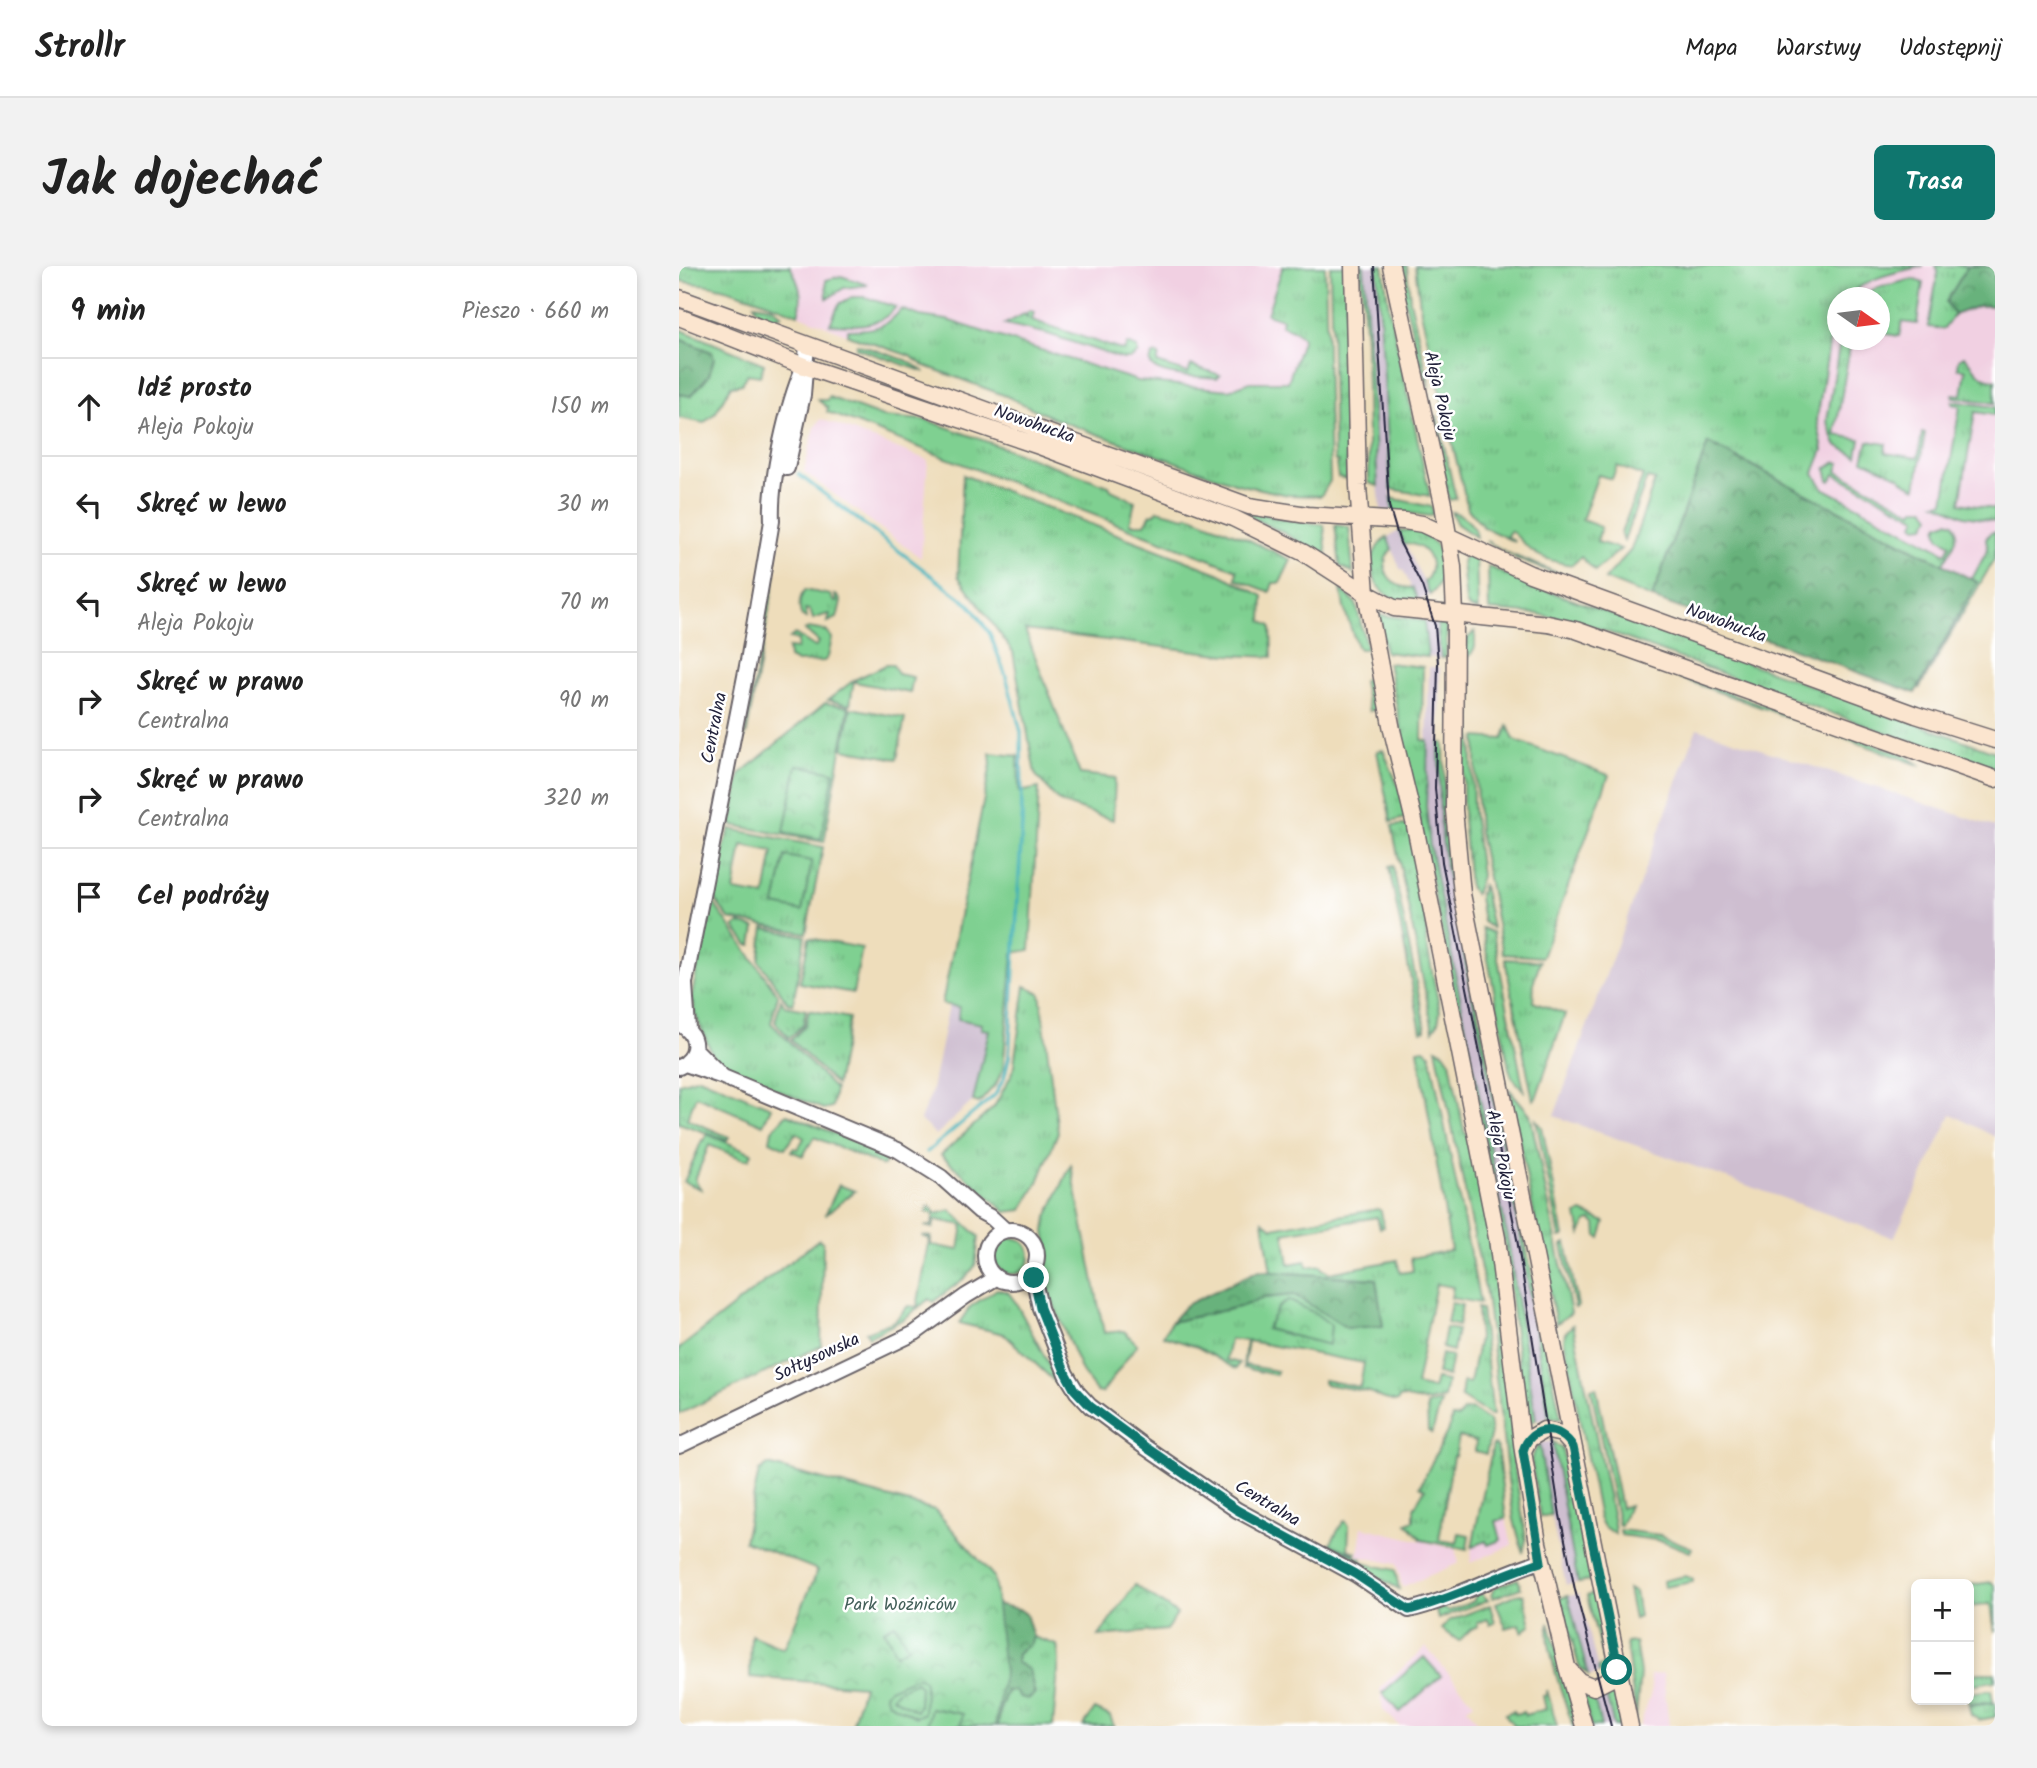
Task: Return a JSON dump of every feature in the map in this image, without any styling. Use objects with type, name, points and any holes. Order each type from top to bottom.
[{"type":"main road","points":[[1353,266],[1360,518]]},
{"type":"main road","name":"Aleja Pokoju","points":[[1391,266],[1443,504],[1453,567],[1453,795],[1459,874],[1630,1726]]},
{"type":"main road","name":"Nowohucka","points":[[679,298],[1249,506],[1307,515],[1411,521],[1448,535],[1530,574],[1916,715],[1995,740]]},
{"type":"main road","name":"Nowohucka","points":[[679,317],[804,366],[1051,450],[1233,518],[1304,553],[1366,593],[1401,610],[1455,615]]},
{"type":"main road","name":"Aleja Pokoju","points":[[1360,518],[1366,593],[1387,707],[1409,800],[1497,1238],[1523,1451],[1541,1562],[1584,1726]]},
{"type":"main road","points":[[1455,615],[1548,624],[1576,630],[1995,779]]},
{"type":"main road","points":[[1523,1451],[1529,1439],[1547,1430],[1562,1434],[1573,1447]]},
{"type":"main road","points":[[1567,1667],[1579,1681],[1594,1687],[1610,1679],[1618,1666]]},
{"type":"street","name":"Centralna","points":[[695,1049],[694,1040],[683,1026],[682,990],[748,661],[772,521],[780,504],[803,395],[807,345]]},
{"type":"street","points":[[682,1066],[692,1057],[695,1049],[723,1077]]},
{"type":"street","points":[[682,1066],[723,1077],[898,1150],[935,1173],[1005,1230],[1022,1232],[1035,1244],[1037,1261],[1032,1271],[1029,1276],[1015,1282],[1004,1282],[996,1278],[986,1264],[986,1247],[991,1239],[1005,1230]]},
{"type":"street","points":[[979,1211],[991,1239]]},
{"type":"street","name":"Sołtysowska","points":[[966,1296],[986,1264]]},
{"type":"street","name":"Centralna","points":[[1032,1271],[1039,1305],[1071,1384],[1101,1416],[1237,1510],[1355,1574],[1409,1610],[1541,1562]]},
{"type":"street","name":"Sołtysowska","points":[[679,1446],[900,1340],[930,1324],[966,1296],[996,1278]]},
{"type":"street","name":"Centralna","points":[[1015,1282],[1039,1305]]},
{"type":"shaded area","points":[[788,266],[1325,266],[1330,481],[1321,496],[1265,491],[1237,484],[1055,419],[1006,396],[923,365],[910,356],[867,343],[798,314],[797,291]]},
{"type":"shaded area","points":[[1364,266],[1377,266],[1393,511],[1381,510],[1378,486]]},
{"type":"shaded area","points":[[1840,266],[1995,266],[1995,549],[1977,582],[1800,490],[1827,339],[1827,350],[1890,350],[1890,287],[1836,287]]},
{"type":"shaded area","points":[[821,419],[928,460],[921,558],[804,472],[814,428]]},
{"type":"shaded area","points":[[1399,531],[1430,595],[1418,601],[1403,570],[1400,569],[1388,537]]},
{"type":"shaded area","points":[[1424,621],[1437,621],[1441,658],[1428,657]]},
{"type":"shaded area","points":[[1429,667],[1440,667],[1439,788],[1445,862],[1521,1238],[1534,1323],[1537,1326],[1535,1328],[1549,1418],[1536,1420],[1508,1241],[1430,846],[1426,788]]},
{"type":"shaded area","points":[[1697,728],[1995,827],[1995,1137],[1951,1114],[1894,1238],[1554,1116]]},
{"type":"shaded area","points":[[949,1005],[960,1008],[989,1030],[973,1101],[936,1135],[920,1120],[931,1094]]},
{"type":"shaded area","points":[[1552,1441],[1578,1583],[1566,1585],[1539,1443]]},
{"type":"shaded area","points":[[1506,1519],[1512,1545],[1470,1563],[1472,1547],[1487,1541],[1496,1520]]},
{"type":"shaded area","points":[[1362,1527],[1455,1549],[1459,1563],[1402,1587],[1397,1564],[1358,1556]]},
{"type":"shaded area","points":[[1579,1594],[1599,1673],[1592,1676],[1588,1675],[1568,1596]]},
{"type":"shaded area","points":[[1426,1647],[1474,1703],[1467,1708],[1481,1726],[1400,1726],[1383,1710],[1380,1688]]},
{"type":"shaded area","points":[[1663,1673],[1669,1726],[1640,1726],[1652,1689],[1650,1675]]},
{"type":"shaded area","points":[[1606,1695],[1614,1726],[1601,1726],[1594,1698]]},
{"type":"green space","points":[[679,266],[790,266],[801,295],[798,314],[727,290],[679,280]]},
{"type":"green space","points":[[1283,266],[1325,266],[1330,481],[1321,496],[1288,495],[1237,484],[1055,419],[1006,396],[923,365],[910,356],[848,335],[848,330],[884,324],[901,309],[920,316],[947,320],[1138,381],[1229,390],[1250,382],[1288,382],[1303,338],[1281,325],[1282,319],[1267,314]]},
{"type":"green space","points":[[1330,266],[1347,266],[1347,479],[1338,477],[1336,464],[1339,461],[1335,461],[1334,455]]},
{"type":"green space","points":[[1360,266],[1364,266],[1378,486],[1369,483],[1366,340]]},
{"type":"green space","points":[[1377,266],[1383,266],[1389,308],[1430,496],[1391,489]]},
{"type":"green space","points":[[1397,266],[1407,266],[1410,300],[1430,386],[1418,358]]},
{"type":"green space","points":[[1415,266],[1923,266],[1883,276],[1860,287],[1827,287],[1828,350],[1817,420],[1823,450],[1814,473],[1823,488],[1946,553],[1950,544],[1939,537],[1937,529],[1939,524],[1948,521],[1954,523],[1957,533],[1952,549],[1943,564],[1708,443],[1652,598],[1605,579],[1631,550],[1655,480],[1647,478],[1624,540],[1621,533],[1643,476],[1617,466],[1612,479],[1598,475],[1582,520],[1601,527],[1597,542],[1621,549],[1595,571],[1581,557],[1572,565],[1541,556],[1510,531],[1507,536],[1515,542],[1483,527],[1468,509],[1421,312]]},
{"type":"green space","points":[[1935,266],[1968,266],[1946,302],[1954,315],[1944,329],[1928,327],[1938,272]]},
{"type":"green space","points":[[1968,266],[1995,266],[1995,306],[1978,306],[1954,315],[1946,302]]},
{"type":"green space","points":[[841,276],[868,285],[844,288],[827,299],[826,280]]},
{"type":"green space","points":[[1913,279],[1923,283],[1917,324],[1902,322],[1899,336],[1890,335],[1890,287],[1881,287]]},
{"type":"green space","points":[[852,297],[864,297],[896,307],[874,322],[857,325],[830,324],[839,304]]},
{"type":"green space","points":[[754,304],[772,307],[782,315],[774,318],[766,316],[758,311]]},
{"type":"green space","points":[[1034,312],[1032,320],[1124,351],[1127,344],[1137,348],[1138,353],[1130,359],[1123,359],[1048,334],[1005,324],[1024,314],[1028,319],[1026,313]]},
{"type":"green space","points":[[679,329],[764,364],[760,376],[747,374],[742,384],[731,386],[716,412],[704,423],[679,418],[679,394],[691,396],[709,375],[697,346],[679,339]]},
{"type":"green space","points":[[679,339],[712,352],[714,358],[709,375],[691,396],[679,394]]},
{"type":"green space","points":[[857,344],[908,361],[925,372],[856,348]]},
{"type":"green space","points":[[1838,350],[1849,350],[1835,435],[1860,439],[1857,456],[1836,445],[1827,421]]},
{"type":"green space","points":[[1159,355],[1157,363],[1188,373],[1191,365],[1220,375],[1217,378],[1170,374],[1150,363],[1152,356]]},
{"type":"green space","points":[[1964,356],[1980,375],[1995,380],[1995,403],[1953,397],[1953,394],[1962,395],[1966,370],[1958,368],[1959,359]]},
{"type":"green space","points":[[829,397],[883,417],[927,420],[1109,486],[1111,490],[1135,501],[1130,524],[1145,524],[1151,514],[1158,510],[1185,517],[1189,515],[1291,560],[1280,583],[1273,583],[1270,592],[1236,579],[1237,570],[827,412],[828,408],[818,400],[827,400]]},
{"type":"green space","points":[[1952,401],[1995,407],[1995,415],[1975,412],[1960,503],[1995,509],[1995,521],[1964,516],[1936,503],[1944,502],[1960,406],[1952,404]]},
{"type":"green space","points":[[1435,416],[1456,499],[1449,500],[1437,443]]},
{"type":"green space","points":[[1922,432],[1925,433],[1916,488],[1902,481],[1900,477],[1863,460],[1868,441],[1886,444],[1885,453],[1918,458]]},
{"type":"green space","points":[[1708,443],[1977,582],[1915,693],[1652,598]]},
{"type":"green space","points":[[1835,462],[1840,463],[1837,471],[1913,512],[1915,508],[1925,508],[1931,516],[1925,526],[1917,527],[1914,524],[1917,518],[1835,474],[1831,481],[1829,480],[1826,469]]},
{"type":"green space","points":[[963,475],[1218,573],[1263,596],[1262,621],[1271,626],[1272,657],[1228,655],[1025,630],[1080,774],[1115,778],[1113,820],[1059,802],[1035,774],[1013,652],[958,576]]},
{"type":"green space","points":[[1391,498],[1432,507],[1433,514],[1429,516],[1393,511]]},
{"type":"green space","points":[[1237,508],[1281,519],[1324,525],[1327,558],[1236,510]]},
{"type":"green space","points":[[1451,512],[1468,521],[1476,537],[1457,524]]},
{"type":"green space","points":[[1335,525],[1349,527],[1353,573],[1340,566]]},
{"type":"green space","points":[[1411,530],[1431,540],[1442,556],[1442,576],[1430,595],[1424,582],[1429,576],[1431,562],[1424,550],[1418,546],[1404,544],[1399,531]]},
{"type":"green space","points":[[1995,532],[1995,558],[1919,689],[1977,582],[1972,579],[1988,549],[1986,539],[1990,533]]},
{"type":"green space","points":[[1387,537],[1392,549],[1385,563],[1388,576],[1398,585],[1413,588],[1418,601],[1404,602],[1392,598],[1376,581],[1372,570],[1373,558]]},
{"type":"green space","points":[[1486,541],[1510,554],[1585,584],[1519,560]]},
{"type":"green space","points":[[1465,555],[1476,559],[1478,610],[1469,608],[1466,603],[1462,562]]},
{"type":"green space","points":[[1488,566],[1515,579],[1995,752],[1995,769],[1906,740],[1594,627],[1538,614],[1489,610]]},
{"type":"green space","points":[[775,577],[744,739],[758,663],[763,607],[768,583]]},
{"type":"green space","points":[[1341,588],[1356,604],[1367,649],[1359,649],[1357,646],[1344,608]]},
{"type":"green space","points":[[805,590],[831,595],[833,601],[837,602],[835,595],[838,596],[841,602],[837,618],[828,622],[828,614],[813,619],[810,610],[805,609],[807,618],[802,616],[800,603]]},
{"type":"green space","points":[[1378,616],[1424,621],[1428,657],[1385,652]]},
{"type":"green space","points":[[1437,621],[1447,623],[1446,658],[1441,658]]},
{"type":"green space","points":[[808,628],[826,631],[832,638],[828,657],[824,661],[797,662],[789,658],[788,648],[797,649],[798,640],[790,638],[795,634],[815,647],[819,642],[805,630]]},
{"type":"green space","points":[[1475,631],[1475,647],[1470,656],[1464,658],[1466,640]]},
{"type":"green space","points":[[1388,663],[1423,667],[1422,740],[1428,741],[1426,806],[1430,846],[1508,1241],[1536,1420],[1526,1423],[1504,1242]]},
{"type":"green space","points":[[886,665],[893,665],[898,674],[913,677],[910,693],[855,682],[856,679]]},
{"type":"green space","points":[[1370,676],[1373,678],[1375,710],[1369,711],[1363,681]]},
{"type":"green space","points":[[1685,677],[1903,754],[1922,766],[1680,678]]},
{"type":"green space","points":[[854,680],[850,705],[828,700]]},
{"type":"green space","points":[[825,703],[849,707],[824,842],[731,825],[740,774]]},
{"type":"green space","points":[[851,708],[905,718],[897,759],[843,749]]},
{"type":"green space","points":[[1463,713],[1471,713],[1473,810],[1481,876],[1475,895],[1469,886],[1463,818]]},
{"type":"green space","points":[[1508,726],[1514,740],[1609,775],[1542,957],[1503,954],[1479,832],[1476,737],[1503,739]]},
{"type":"green space","points":[[1439,743],[1444,743],[1445,819],[1452,879],[1561,1419],[1549,1418],[1535,1328],[1537,1326],[1534,1323],[1521,1238],[1445,862],[1440,819]]},
{"type":"green space","points":[[1383,750],[1400,790],[1405,818],[1391,822],[1377,751]]},
{"type":"green space","points":[[990,753],[1018,756],[1019,792],[1039,788],[1030,950],[1013,953],[1003,1069],[996,1084],[979,1103],[973,1101],[989,1030],[981,1029],[982,1024],[958,1019],[959,1007],[942,1004],[991,764]]},
{"type":"green space","points":[[797,765],[834,772],[821,839],[784,832]]},
{"type":"green space","points":[[1392,826],[1409,827],[1427,921],[1426,941],[1440,1011],[1438,1023],[1433,1030]]},
{"type":"green space","points":[[730,829],[823,847],[806,933],[729,919],[713,896],[720,859]],"holes":[[[742,845],[773,851],[765,896],[734,891]]]},
{"type":"green space","points":[[785,856],[812,861],[802,911],[775,905]]},
{"type":"green space","points":[[1393,866],[1425,1026],[1425,1030],[1421,1031],[1389,867]]},
{"type":"green space","points":[[1483,884],[1492,928],[1483,922],[1479,897]]},
{"type":"green space","points":[[710,898],[778,995],[771,1023],[835,1089],[832,1107],[823,1109],[753,1080],[714,1058],[694,1012],[694,1003],[691,1002]]},
{"type":"green space","points":[[739,923],[755,928],[752,945],[748,945],[734,927]]},
{"type":"green space","points":[[764,928],[805,936],[793,1004],[788,1003],[759,961]]},
{"type":"green space","points":[[1482,928],[1493,933],[1524,1091],[1512,1077],[1509,1068]]},
{"type":"green space","points":[[809,938],[862,948],[853,993],[800,983]]},
{"type":"green space","points":[[1505,959],[1540,961],[1534,981],[1533,1002],[1565,1014],[1536,1098],[1533,1100]]},
{"type":"green space","points":[[1025,986],[1040,993],[1058,1132],[1038,1182],[1022,1210],[1006,1212],[941,1155],[994,1107],[1013,1072]]},
{"type":"green space","points":[[781,999],[785,1006],[806,1010],[803,1025],[789,1038],[775,1022]]},
{"type":"green space","points":[[809,1010],[849,1018],[836,1085],[791,1040],[805,1026]]},
{"type":"green space","points":[[1436,1048],[1444,1052],[1450,1061],[1464,1131],[1472,1143],[1492,1242],[1512,1403],[1512,1452],[1526,1539],[1523,1553],[1514,1520],[1508,1480],[1486,1294]]},
{"type":"green space","points":[[1424,1049],[1430,1053],[1480,1303],[1451,1298],[1453,1287],[1436,1284],[1416,1385],[1433,1389],[1436,1379],[1447,1381],[1444,1398],[1427,1402],[1401,1397],[1396,1402],[1370,1392],[1324,1384],[1324,1380],[1360,1387],[1364,1363],[1248,1341],[1244,1365],[1277,1371],[1276,1375],[1243,1368],[1246,1341],[1230,1339],[1226,1360],[1239,1363],[1236,1369],[1197,1347],[1163,1336],[1171,1322],[1239,1307],[1264,1298],[1294,1294],[1347,1328],[1376,1279],[1271,1272],[1263,1221],[1273,1228],[1378,1209],[1381,1211],[1384,1227],[1380,1228],[1377,1217],[1284,1233],[1289,1264],[1306,1261],[1307,1267],[1321,1265],[1322,1269],[1330,1273],[1397,1260],[1400,1273],[1413,1271],[1411,1258],[1451,1250],[1418,1050]]},
{"type":"green space","points":[[699,1077],[771,1107],[763,1125],[696,1096],[687,1119],[729,1137],[727,1140],[679,1123],[679,1083]]},
{"type":"green space","points":[[1509,1089],[1530,1114],[1571,1313],[1556,1324]]},
{"type":"green space","points":[[787,1114],[890,1156],[883,1166],[814,1137],[803,1156],[791,1151],[793,1148],[798,1149],[804,1138],[796,1133],[785,1148],[770,1141],[772,1130]]},
{"type":"green space","points":[[1536,1120],[1542,1127],[1564,1236],[1560,1237]]},
{"type":"green space","points":[[707,1134],[752,1153],[749,1159],[743,1159],[709,1145],[696,1177],[701,1189],[684,1182]]},
{"type":"green space","points":[[1071,1165],[1104,1333],[1124,1331],[1137,1344],[1102,1393],[1097,1392],[1082,1372],[1044,1281],[1049,1253],[1045,1232],[1047,1217]]},
{"type":"green space","points":[[839,1185],[855,1191],[825,1215]]},
{"type":"green space","points":[[930,1206],[936,1214],[951,1210],[979,1237],[975,1266],[966,1277],[933,1302],[929,1299],[904,1319],[869,1337],[866,1332],[895,1321],[908,1306],[917,1307],[930,1239],[922,1236],[931,1237],[931,1245],[959,1250],[963,1225],[935,1220],[933,1228],[924,1226],[932,1226],[934,1214],[926,1212]]},
{"type":"green space","points":[[1582,1212],[1605,1222],[1600,1238],[1597,1236],[1596,1224],[1591,1220],[1586,1222],[1581,1234],[1577,1215]]},
{"type":"green space","points":[[1012,1238],[1024,1244],[1030,1256],[1024,1268],[1012,1274],[1000,1268],[994,1256],[1000,1244]]},
{"type":"green space","points":[[819,1239],[823,1243],[821,1346],[679,1414],[679,1349]]},
{"type":"green space","points":[[1566,1243],[1578,1306],[1575,1308],[1562,1245]]},
{"type":"green space","points":[[1257,1271],[1376,1279],[1383,1326],[1347,1328],[1294,1295],[1264,1298],[1239,1307],[1171,1322],[1186,1305]]},
{"type":"green space","points":[[997,1289],[1008,1292],[1016,1303],[1055,1376],[1054,1381],[1004,1334],[959,1323],[970,1307]]},
{"type":"green space","points":[[1288,1300],[1315,1313],[1331,1325],[1329,1345],[1266,1329],[1278,1308]]},
{"type":"green space","points":[[1451,1303],[1462,1305],[1458,1326],[1447,1323]]},
{"type":"green space","points":[[1477,1308],[1481,1309],[1493,1415],[1461,1397],[1463,1382],[1470,1383],[1479,1338]]},
{"type":"green space","points":[[1573,1325],[1615,1534],[1604,1527],[1599,1518],[1564,1340],[1565,1333]]},
{"type":"green space","points":[[1446,1328],[1457,1330],[1453,1351],[1442,1348]]},
{"type":"green space","points":[[1441,1354],[1452,1356],[1448,1376],[1437,1374]]},
{"type":"green space","points":[[1596,1387],[1621,1508],[1629,1505],[1621,1526],[1591,1389]]},
{"type":"green space","points":[[1441,1402],[1432,1433],[1428,1431],[1427,1405]]},
{"type":"green space","points":[[1471,1409],[1489,1421],[1491,1433],[1486,1454],[1475,1451],[1476,1441],[1459,1437],[1453,1456],[1439,1540],[1457,1543],[1459,1533],[1469,1535],[1467,1549],[1422,1540],[1407,1523],[1414,1520],[1414,1508],[1425,1489],[1420,1486],[1452,1417],[1458,1418],[1463,1411]]},
{"type":"green space","points":[[1552,1441],[1562,1449],[1573,1504],[1595,1580],[1578,1583]]},
{"type":"green space","points":[[1539,1443],[1551,1515],[1540,1517],[1531,1459]]},
{"type":"green space","points":[[1493,1445],[1497,1446],[1506,1519],[1496,1521],[1501,1540],[1488,1545],[1486,1541],[1472,1547]]},
{"type":"green space","name":"Park Woźniców","points":[[768,1465],[935,1510],[994,1577],[1004,1673],[995,1726],[852,1726],[863,1686],[750,1677],[751,1635],[784,1649],[818,1570],[744,1541],[759,1471]]},
{"type":"green space","points":[[1346,1521],[1349,1526],[1348,1549],[1356,1552],[1355,1554],[1330,1544]]},
{"type":"green space","points":[[1620,1530],[1660,1535],[1692,1548],[1690,1552],[1663,1541],[1621,1535]]},
{"type":"green space","points":[[1330,1545],[1362,1559],[1362,1563],[1395,1570],[1399,1589],[1332,1552]]},
{"type":"green space","points":[[1685,1576],[1693,1579],[1693,1582],[1664,1587],[1663,1581]]},
{"type":"green space","points":[[1518,1579],[1521,1588],[1493,1598],[1495,1587]]},
{"type":"green space","points":[[1992,1582],[1995,1587],[1995,1632],[1991,1604],[1974,1606],[1974,1584]]},
{"type":"green space","points":[[1135,1585],[1177,1614],[1166,1630],[1099,1636]]},
{"type":"green space","points":[[1628,1589],[1635,1592],[1639,1617],[1634,1619]]},
{"type":"green space","points":[[1596,1592],[1609,1661],[1607,1668],[1599,1673],[1598,1668],[1604,1664],[1587,1596]]},
{"type":"green space","points":[[1481,1593],[1488,1600],[1438,1619],[1436,1611],[1443,1608],[1449,1611],[1474,1601],[1475,1595]]},
{"type":"green space","points":[[1518,1594],[1524,1595],[1531,1625],[1522,1632],[1520,1624],[1506,1628],[1496,1603]]},
{"type":"green space","points":[[1568,1596],[1588,1675],[1579,1666],[1560,1598]]},
{"type":"green space","points":[[996,1604],[1019,1609],[1026,1614],[1033,1637],[1030,1644],[1017,1654],[1016,1662],[1029,1670],[1035,1694],[1028,1699],[1020,1697],[1015,1691],[1007,1691],[998,1726],[988,1726]]},
{"type":"green space","points":[[1490,1605],[1495,1623],[1490,1625],[1488,1619],[1477,1623],[1478,1626],[1459,1641],[1442,1629],[1448,1621]]},
{"type":"green space","points":[[1549,1623],[1578,1726],[1573,1726],[1556,1674],[1548,1633]]},
{"type":"green space","points":[[895,1624],[908,1647],[896,1654],[884,1630]]},
{"type":"green space","points":[[1033,1637],[1057,1645],[1059,1660],[1053,1726],[998,1726],[1007,1691],[1015,1691],[1022,1667],[1016,1662],[1017,1654],[1030,1644]]},
{"type":"green space","points":[[1635,1642],[1640,1673],[1636,1717],[1626,1643]]},
{"type":"green space","points":[[1424,1657],[1441,1676],[1400,1712],[1382,1693]]},
{"type":"green space","points":[[1995,1673],[1995,1681],[1974,1684],[1974,1674]]},
{"type":"green space","points":[[917,1677],[924,1680],[924,1713],[916,1717],[888,1702],[885,1694],[889,1689]],"holes":[[[916,1682],[920,1686],[919,1706],[916,1711],[892,1697],[898,1690]]]},
{"type":"green space","points":[[1615,1688],[1624,1726],[1614,1726],[1606,1695]]},
{"type":"green space","points":[[1547,1690],[1557,1726],[1514,1726],[1505,1714],[1513,1711],[1515,1714],[1523,1712],[1525,1715],[1546,1709],[1543,1696],[1547,1695]]},
{"type":"green space","points":[[1991,1690],[1993,1702],[1974,1704],[1974,1692]]},
{"type":"green space","points":[[1583,1697],[1594,1698],[1601,1726],[1591,1726]]},
{"type":"green space","points":[[1995,1703],[1995,1717],[1979,1720],[1971,1715],[1969,1706]]},
{"type":"green space","points":[[931,1708],[963,1714],[960,1726],[927,1726]]},
{"type":"green space","points":[[1095,1709],[1110,1716],[1114,1726],[1083,1726]]},
{"type":"waterway","points":[[798,474],[970,605],[990,634],[1006,676],[1021,732],[1022,823],[1009,1057],[1004,1078],[995,1095],[927,1152]]},
{"type":"tram line","points":[[1374,266],[1389,506],[1400,543],[1422,586],[1435,626],[1438,663],[1435,788],[1442,862],[1517,1239],[1560,1515],[1575,1590],[1611,1726]]},
{"type":"route","points":[[1034,1278],[1040,1308],[1066,1374],[1074,1389],[1101,1416],[1237,1510],[1355,1574],[1409,1610],[1541,1562],[1523,1451],[1529,1439],[1541,1431],[1553,1430],[1562,1434],[1573,1447],[1617,1670]]}]
